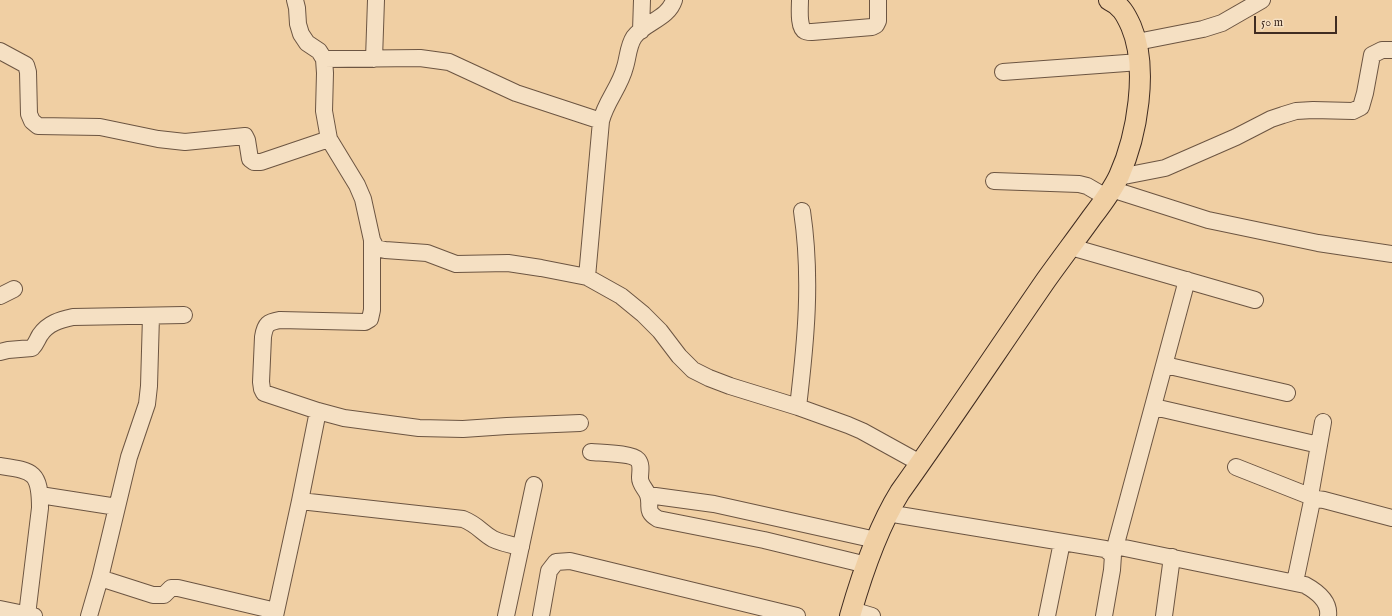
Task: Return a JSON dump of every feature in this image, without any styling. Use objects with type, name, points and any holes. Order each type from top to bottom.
[{"type":"main road","points":[[851,613],[876,540],[887,513],[920,463],[1112,188],[1129,147],[1141,83],[1137,42],[1126,14],[1115,3],[1109,0]]},
{"type":"street","points":[[295,0],[298,24],[301,34],[307,43],[319,51],[324,59],[324,111],[329,139],[357,185],[363,199],[372,240],[372,310],[370,319],[366,322],[280,320],[267,324],[264,330],[261,382],[264,393],[318,411],[359,421],[438,429],[580,423]]},
{"type":"street","points":[[374,59],[376,0]]},
{"type":"street","points":[[641,31],[642,0]]},
{"type":"street","points":[[588,277],[601,121],[607,103],[620,83],[634,38],[641,31],[664,15],[672,7],[674,0]]},
{"type":"street","points":[[800,0],[800,23],[806,32],[872,27],[876,25],[878,21],[878,0]]},
{"type":"street","points":[[1137,42],[1203,29],[1222,23],[1262,0]]},
{"type":"street","points":[[1112,188],[1165,168],[1230,140],[1282,115],[1296,111],[1313,110],[1352,111],[1361,106],[1372,55],[1382,50],[1392,50]]},
{"type":"street","points":[[0,51],[26,65],[28,72],[29,114],[32,121],[38,126],[100,127],[158,139],[185,142],[245,136],[250,159],[254,162],[261,162],[329,139]]},
{"type":"street","points":[[324,59],[420,58],[449,62],[516,93],[601,121]]},
{"type":"street","points":[[1003,72],[1140,62]]},
{"type":"street","points":[[994,181],[1079,184],[1112,188],[1208,220],[1318,243],[1392,254]]},
{"type":"street","points":[[798,407],[805,346],[808,262],[802,211]]},
{"type":"street","points":[[372,240],[376,248],[427,253],[456,264],[508,264],[541,268],[588,277],[621,296],[643,314],[660,331],[679,356],[693,370],[730,386],[798,407],[862,431],[920,463]]},
{"type":"street","points":[[1070,247],[1255,300]]},
{"type":"street","points":[[1104,616],[1114,551],[1187,280]]},
{"type":"street","points":[[0,352],[32,348],[36,344],[40,335],[58,320],[73,317],[184,315]]},
{"type":"street","points":[[89,616],[134,441],[147,404],[151,316]]},
{"type":"street","points":[[1165,365],[1287,393]]},
{"type":"street","points":[[1154,407],[1319,445]]},
{"type":"street","points":[[100,578],[153,595],[164,595],[171,588],[178,588],[275,613],[300,502],[318,411]]},
{"type":"street","points":[[1295,582],[1313,498],[1323,422]]},
{"type":"street","points":[[591,452],[631,456],[638,460],[641,467],[640,479],[648,495],[649,508],[652,515],[658,519],[764,540],[867,565]]},
{"type":"street","points":[[0,466],[24,470],[33,474],[38,484],[40,495],[30,615],[0,609]]},
{"type":"street","points":[[1236,467],[1313,498],[1392,518]]},
{"type":"street","points":[[506,616],[534,485]]},
{"type":"street","points":[[40,495],[117,507]]},
{"type":"street","points":[[648,495],[714,504],[876,540]]},
{"type":"street","points":[[300,502],[463,519],[473,523],[499,542],[521,547]]},
{"type":"street","points":[[887,513],[1114,551],[1172,557],[1295,582],[1314,590],[1324,600],[1328,616]]},
{"type":"street","points":[[1047,616],[1062,542]]},
{"type":"street","points":[[1164,616],[1172,557]]},
{"type":"street","points":[[541,616],[549,571],[556,562],[570,560],[798,616]]},
{"type":"street","points":[[851,613],[872,616]]}]
